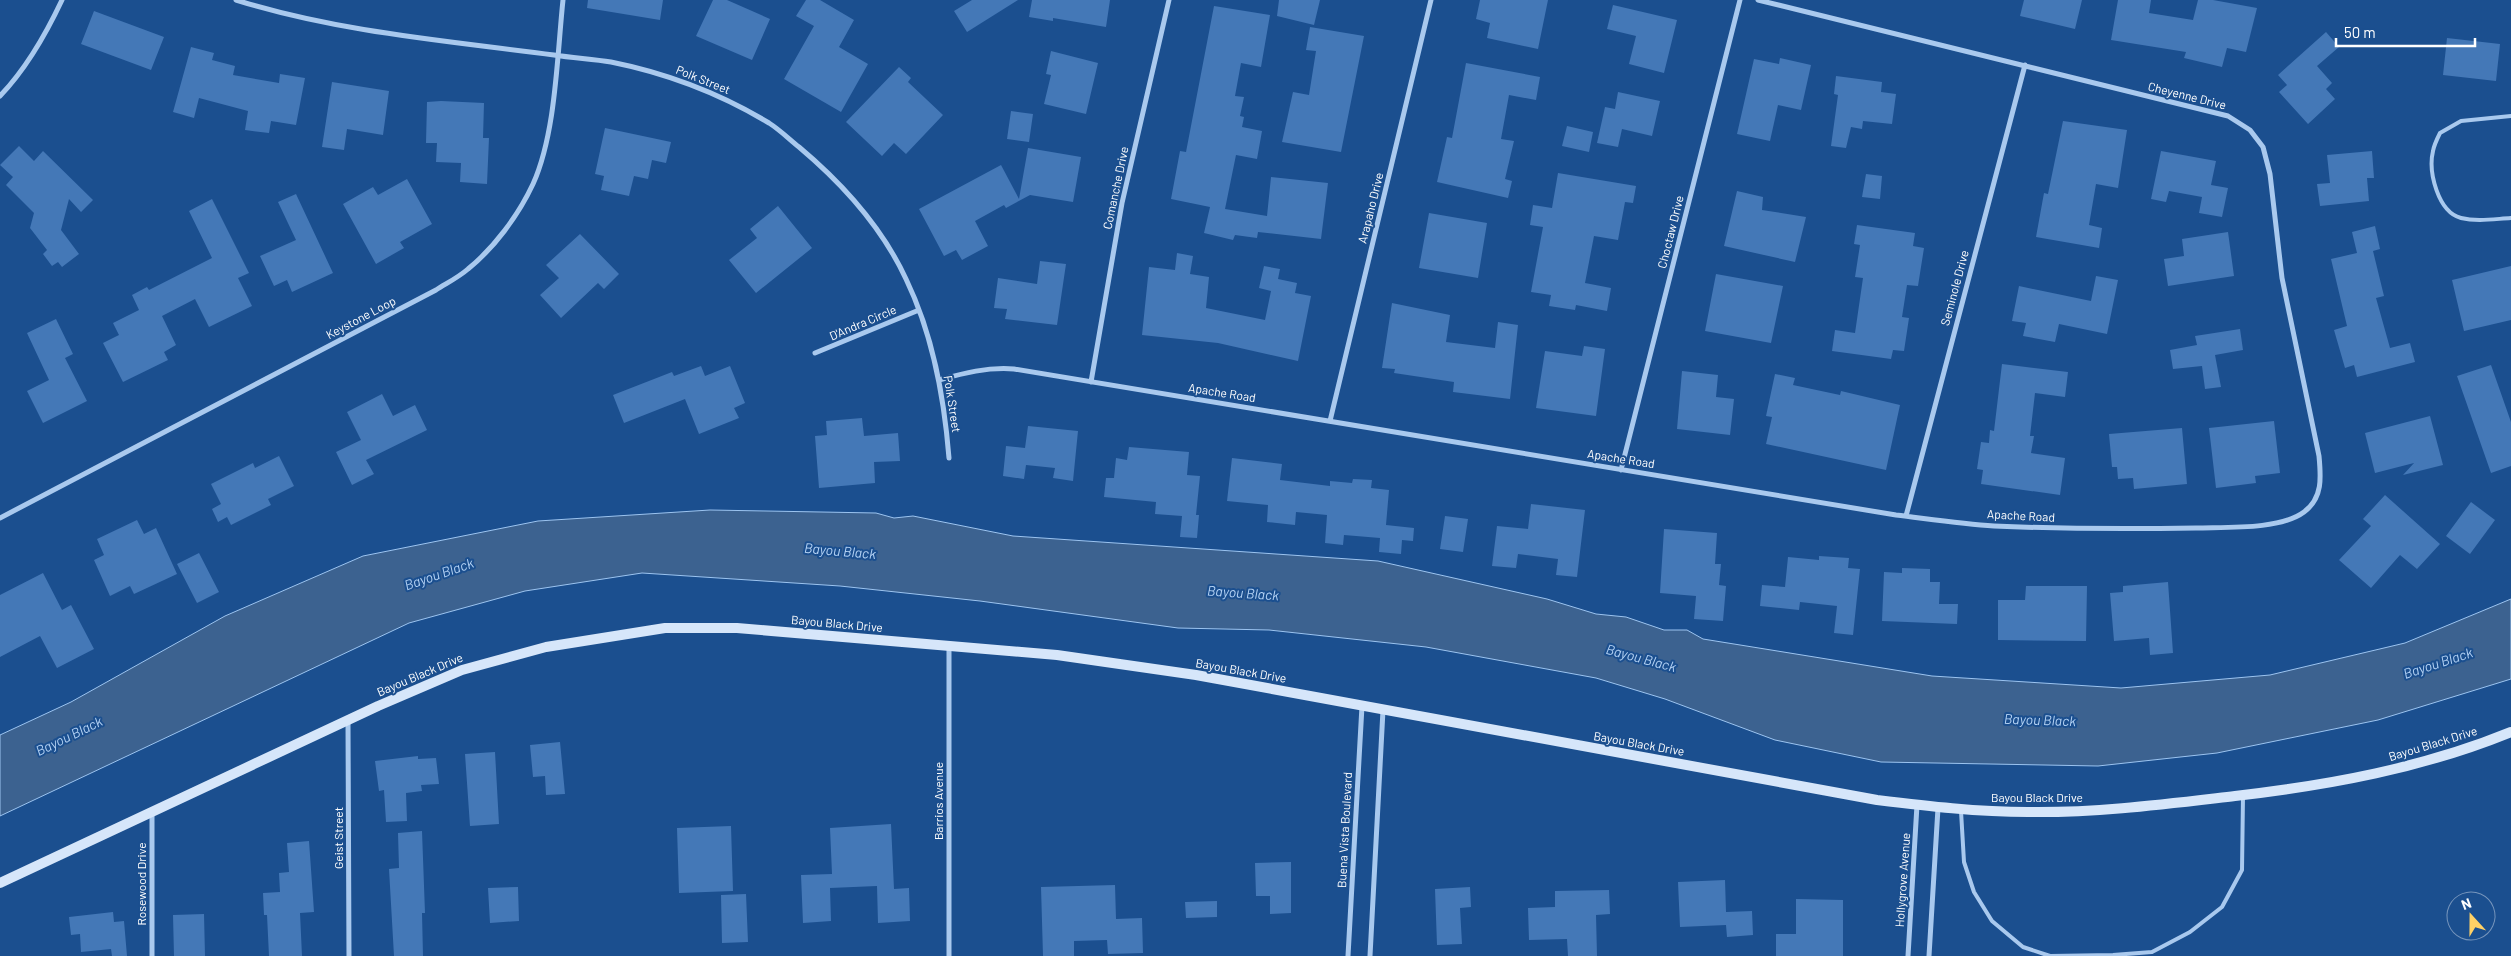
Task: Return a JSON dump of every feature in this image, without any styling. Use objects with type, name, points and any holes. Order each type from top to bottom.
[{"type":"main road","name":"Bayou Black Drive","points":[[0,883],[348,720],[462,670],[546,647],[665,628],[737,628],[1057,654],[1196,675],[1876,800],[1938,808],[2027,812],[2077,811],[2153,806],[2321,786],[2402,768],[2511,732]]},
{"type":"street","points":[[0,96],[35,51],[62,0]]},
{"type":"street","name":"Polk Street","points":[[236,0],[266,9],[359,28],[610,62],[661,74],[726,99],[772,125],[812,158],[868,216],[907,279],[930,339],[945,408],[949,458]]},
{"type":"street","name":"Keystone Loop","points":[[0,518],[436,290],[468,270],[502,234],[533,184],[546,140],[563,0]]},
{"type":"street","name":"Comanche Drive","points":[[1091,382],[1122,203],[1170,0]]},
{"type":"street","name":"Arapaho Drive","points":[[1330,421],[1431,0]]},
{"type":"street","name":"Choctaw Drive","points":[[1621,470],[1740,0]]},
{"type":"street","name":"Cheyenne Drive","points":[[1758,0],[2228,116],[2250,130],[2263,147],[2270,174],[2282,278],[2319,456],[2321,483],[2315,500],[2304,512]]},
{"type":"street","name":"Seminole Drive","points":[[1906,516],[2025,65]]},
{"type":"street","name":"D'Andra Circle","points":[[815,354],[918,310]]},
{"type":"street","name":"Apache Road","points":[[939,380],[994,368],[1091,382],[1906,516],[1993,526],[2097,530],[2274,524],[2304,512]]},
{"type":"street","name":"Barrios Avenue","points":[[949,646],[949,956]]},
{"type":"street","name":"Buena Vista Boulevard","points":[[1348,956],[1362,706]]},
{"type":"street","points":[[1370,956],[1383,710]]},
{"type":"street","name":"Geist Street","points":[[348,720],[348,956]]},
{"type":"street","name":"Hollygrove Avenue","points":[[1908,956],[1918,805]]},
{"type":"street","points":[[1929,956],[1938,808]]},
{"type":"street","name":"Rosewood Drive","points":[[152,811],[152,956]]},
{"type":"lane","points":[[2511,116],[2461,122],[2440,133],[2432,153],[2435,188],[2443,204],[2448,209],[2458,217],[2477,221],[2511,218]]},
{"type":"lane","points":[[1961,809],[1964,862],[1974,892],[1992,922],[2024,948],[2050,956],[2113,955],[2152,952],[2190,932],[2222,907],[2242,870],[2243,795]]},
{"type":"water","name":"Bayou Black","points":[[710,510],[876,513],[894,518],[913,516],[1013,536],[1378,561],[1547,599],[1596,614],[1626,617],[1664,630],[1687,630],[1703,639],[1932,676],[2121,688],[2270,675],[2405,643],[2511,599],[2511,679],[2378,720],[2217,753],[2098,766],[1881,762],[1775,740],[1665,699],[1596,678],[1426,647],[1269,630],[1178,628],[980,601],[840,586],[642,573],[525,591],[409,623],[0,816],[0,735],[71,702],[225,616],[363,556],[538,521]]},
{"type":"building","points":[[588,0],[663,0],[660,20],[587,8]]},
{"type":"building","points":[[713,0],[727,0],[770,19],[752,60],[696,36]]},
{"type":"building","points":[[806,0],[820,0],[854,20],[839,47],[868,64],[841,112],[784,79],[814,26],[796,16]]},
{"type":"building","points":[[972,0],[1018,0],[967,32],[954,11]]},
{"type":"building","points":[[1032,0],[1110,0],[1106,27],[1053,18],[1053,21],[1029,17]]},
{"type":"building","points":[[1279,0],[1320,0],[1314,25],[1277,16]]},
{"type":"building","points":[[1480,0],[1548,0],[1538,49],[1487,38],[1490,23],[1476,19]]},
{"type":"building","points":[[2024,0],[2082,0],[2075,29],[2020,16]]},
{"type":"building","points":[[2118,0],[2151,0],[2149,13],[2193,20],[2198,0],[2213,0],[2257,8],[2246,52],[2227,48],[2222,67],[2184,58],[2186,52],[2111,40]]},
{"type":"building","points":[[1613,5],[1677,20],[1664,73],[1629,64],[1636,36],[1607,29]]},
{"type":"building","points":[[1214,6],[1270,15],[1261,67],[1241,63],[1235,96],[1244,97],[1240,116],[1244,117],[1242,127],[1262,131],[1257,159],[1236,155],[1225,209],[1267,216],[1271,177],[1328,183],[1321,239],[1258,232],[1257,238],[1235,235],[1233,240],[1204,233],[1210,207],[1171,199],[1180,151],[1186,152]]},
{"type":"building","points":[[94,11],[164,37],[151,70],[81,44]]},
{"type":"building","points":[[1310,27],[1364,36],[1341,152],[1282,142],[1293,92],[1309,95],[1316,51],[1306,50]]},
{"type":"building","points":[[2326,32],[2339,47],[2317,66],[2332,83],[2326,89],[2335,99],[2308,124],[2279,92],[2287,85],[2278,75]]},
{"type":"building","points":[[2447,38],[2500,44],[2496,81],[2443,75]]},
{"type":"building","points":[[191,47],[214,53],[212,60],[235,66],[233,75],[279,83],[280,74],[305,78],[296,125],[271,121],[269,133],[245,130],[248,111],[199,98],[194,118],[173,112]]},
{"type":"building","points":[[1051,51],[1098,63],[1086,114],[1044,104],[1051,75],[1046,74]]},
{"type":"building","points":[[1780,58],[1811,65],[1801,110],[1778,105],[1770,141],[1737,134],[1754,59],[1779,64]]},
{"type":"building","points":[[1466,63],[1540,77],[1536,100],[1509,95],[1501,139],[1514,141],[1505,179],[1512,181],[1508,198],[1437,182],[1447,137],[1452,138]]},
{"type":"building","points":[[899,67],[911,78],[908,82],[943,115],[906,154],[894,143],[882,156],[846,122]]},
{"type":"building","points":[[1836,76],[1882,82],[1881,92],[1896,94],[1892,124],[1863,121],[1862,129],[1851,127],[1846,148],[1831,146],[1838,95],[1834,94]]},
{"type":"building","points":[[332,82],[389,91],[383,135],[347,129],[344,150],[322,147]]},
{"type":"building","points":[[1618,92],[1660,101],[1652,136],[1622,129],[1618,147],[1597,143],[1605,107],[1615,109]]},
{"type":"building","points":[[427,102],[484,103],[483,138],[489,138],[487,184],[460,182],[461,163],[436,162],[437,143],[426,143]]},
{"type":"building","points":[[1011,111],[1033,114],[1029,142],[1007,139]]},
{"type":"building","points":[[2063,121],[2127,130],[2118,188],[2096,184],[2089,225],[2102,228],[2099,248],[2036,237],[2044,193],[2048,194]]},
{"type":"building","points":[[1567,126],[1593,132],[1589,152],[1562,146]]},
{"type":"building","points":[[605,128],[671,142],[666,163],[652,160],[648,179],[634,176],[629,196],[601,190],[604,176],[595,174]]},
{"type":"building","points":[[19,146],[34,161],[43,151],[93,200],[81,212],[69,199],[61,230],[79,254],[62,267],[58,262],[52,266],[43,254],[47,250],[30,228],[34,213],[6,185],[13,177],[0,165]]},
{"type":"building","points":[[1028,148],[1081,157],[1073,202],[1030,195],[1006,208],[1004,205],[975,221],[988,246],[962,260],[956,250],[944,256],[919,209],[1001,165],[1019,199]]},
{"type":"building","points":[[2161,151],[2216,161],[2211,185],[2228,188],[2222,217],[2199,213],[2202,197],[2169,191],[2166,202],[2151,199]]},
{"type":"building","points":[[2372,151],[2374,178],[2367,178],[2369,201],[2320,206],[2317,184],[2330,183],[2327,155]]},
{"type":"building","points":[[1558,173],[1636,186],[1633,203],[1625,202],[1618,240],[1594,236],[1585,283],[1611,288],[1607,311],[1576,305],[1575,310],[1549,306],[1551,295],[1531,292],[1543,227],[1530,225],[1533,205],[1552,208]]},
{"type":"building","points":[[1866,174],[1882,176],[1880,199],[1862,197]]},
{"type":"building","points":[[407,179],[432,224],[400,242],[404,248],[376,264],[343,204],[373,187],[378,195]]},
{"type":"building","points":[[1737,191],[1763,197],[1762,210],[1806,217],[1795,262],[1724,246]]},
{"type":"building","points":[[296,194],[333,273],[292,292],[287,280],[274,286],[260,256],[296,240],[278,202]]},
{"type":"building","points":[[212,199],[249,273],[238,278],[252,306],[209,327],[195,299],[162,316],[176,345],[164,352],[168,360],[123,382],[103,343],[119,335],[113,323],[139,310],[132,295],[147,287],[149,290],[212,258],[189,211]]},
{"type":"building","points":[[778,206],[812,248],[756,293],[729,260],[757,238],[750,229]]},
{"type":"building","points":[[1429,213],[1487,223],[1478,278],[1419,268]]},
{"type":"building","points":[[1857,225],[1915,233],[1913,246],[1924,248],[1918,286],[1907,285],[1902,317],[1909,318],[1904,351],[1893,350],[1891,359],[1832,351],[1835,330],[1855,333],[1863,278],[1855,277],[1860,245],[1854,244]]},
{"type":"building","points":[[2375,226],[2380,249],[2373,251],[2384,296],[2376,298],[2390,348],[2410,343],[2415,362],[2357,377],[2354,365],[2345,368],[2334,330],[2347,326],[2331,259],[2357,253],[2352,232]]},
{"type":"building","points":[[2228,232],[2234,276],[2168,286],[2164,259],[2184,256],[2182,239]]},
{"type":"building","points":[[580,234],[619,274],[604,289],[598,283],[561,318],[540,295],[559,278],[546,265]]},
{"type":"building","points":[[1177,253],[1193,256],[1190,274],[1209,277],[1206,308],[1265,320],[1271,291],[1259,288],[1264,266],[1280,269],[1278,279],[1297,283],[1295,293],[1311,296],[1298,361],[1218,343],[1142,335],[1149,267],[1175,270]]},
{"type":"building","points":[[1040,261],[1066,264],[1057,325],[1005,319],[1007,309],[994,308],[998,278],[1037,284]]},
{"type":"building","points":[[2511,266],[2511,320],[2464,331],[2452,280]]},
{"type":"building","points":[[1716,274],[1783,286],[1771,343],[1705,331]]},
{"type":"building","points":[[2096,276],[2118,280],[2107,334],[2059,324],[2055,342],[2023,336],[2026,323],[2012,321],[2019,286],[2091,301]]},
{"type":"building","points":[[1392,303],[1450,315],[1446,342],[1495,348],[1498,322],[1518,325],[1510,399],[1453,392],[1454,382],[1394,373],[1395,369],[1382,368]]},
{"type":"building","points":[[56,319],[73,354],[65,358],[87,401],[43,423],[27,391],[49,380],[27,333]]},
{"type":"building","points":[[2240,329],[2243,350],[2215,355],[2221,387],[2205,389],[2202,366],[2173,369],[2170,350],[2197,345],[2195,336]]},
{"type":"building","points":[[1584,346],[1605,349],[1596,416],[1536,408],[1545,351],[1582,356]]},
{"type":"building","points":[[2002,364],[2068,372],[2065,397],[2035,393],[2030,436],[2034,436],[2031,453],[2065,458],[2060,495],[1981,484],[1983,470],[1977,469],[1981,442],[1989,443],[1990,430],[1994,431]]},
{"type":"building","points":[[2491,365],[2511,422],[2511,466],[2491,473],[2457,376]]},
{"type":"building","points":[[701,366],[705,376],[730,366],[745,403],[734,408],[739,418],[699,434],[685,399],[624,423],[613,395],[672,372],[674,376]]},
{"type":"building","points":[[1682,371],[1718,375],[1716,397],[1734,399],[1730,435],[1677,429]]},
{"type":"building","points":[[1775,374],[1795,378],[1793,385],[1840,395],[1841,391],[1900,405],[1886,470],[1766,444],[1772,417],[1766,416]]},
{"type":"building","points":[[382,394],[393,416],[415,405],[427,430],[366,460],[374,474],[352,485],[336,452],[361,440],[347,412]]},
{"type":"building","points":[[2430,416],[2443,465],[2403,475],[2414,463],[2375,473],[2365,433]]},
{"type":"building","points":[[862,418],[864,436],[898,433],[900,461],[874,462],[875,483],[819,488],[815,436],[827,435],[826,421]]},
{"type":"building","points":[[2274,421],[2280,473],[2255,476],[2256,483],[2216,488],[2209,428]]},
{"type":"building","points":[[1028,426],[1078,431],[1073,481],[1053,478],[1055,468],[1026,465],[1024,479],[1003,476],[1006,446],[1025,448]]},
{"type":"building","points":[[2182,428],[2187,484],[2134,489],[2133,478],[2118,479],[2117,467],[2112,467],[2109,434]]},
{"type":"building","points":[[1129,447],[1189,452],[1187,475],[1200,476],[1196,515],[1199,515],[1197,538],[1180,537],[1182,516],[1155,514],[1156,502],[1104,497],[1106,478],[1114,478],[1116,458],[1127,460]]},
{"type":"building","points":[[279,456],[294,486],[268,499],[271,505],[231,525],[227,517],[218,522],[212,509],[221,504],[211,484],[253,463],[255,468]]},
{"type":"building","points":[[1232,458],[1282,464],[1280,480],[1330,486],[1330,481],[1352,483],[1353,479],[1372,480],[1371,488],[1389,490],[1386,525],[1414,528],[1413,541],[1402,540],[1401,554],[1379,552],[1380,538],[1344,535],[1343,545],[1325,543],[1327,515],[1296,512],[1295,525],[1267,522],[1268,505],[1227,501]]},
{"type":"building","points":[[2385,495],[2440,544],[2417,569],[2400,555],[2371,588],[2339,560],[2371,526],[2363,519]]},
{"type":"building","points":[[2471,502],[2495,520],[2470,554],[2446,536]]},
{"type":"building","points":[[1531,504],[1585,510],[1577,577],[1556,575],[1558,559],[1518,554],[1516,568],[1492,566],[1497,526],[1528,529]]},
{"type":"building","points":[[1445,516],[1468,519],[1463,552],[1440,549]]},
{"type":"building","points":[[137,520],[144,534],[156,528],[177,574],[134,594],[130,586],[110,596],[94,560],[104,555],[97,539]]},
{"type":"building","points":[[1664,529],[1717,533],[1715,564],[1721,564],[1719,585],[1726,586],[1723,621],[1694,619],[1696,596],[1660,593]]},
{"type":"building","points":[[199,553],[219,592],[197,603],[177,564]]},
{"type":"building","points":[[1819,556],[1849,558],[1848,568],[1860,569],[1853,635],[1834,633],[1837,606],[1800,602],[1799,610],[1760,606],[1762,585],[1785,587],[1788,557],[1819,560]]},
{"type":"building","points":[[1902,568],[1930,569],[1930,582],[1940,582],[1939,604],[1958,604],[1957,624],[1882,621],[1884,572],[1902,573]]},
{"type":"building","points":[[43,573],[62,610],[71,605],[94,649],[57,668],[40,636],[0,657],[0,595]]},
{"type":"building","points":[[2168,582],[2173,653],[2150,655],[2149,638],[2114,641],[2110,593],[2123,592],[2123,586]]},
{"type":"building","points":[[2026,586],[2087,586],[2086,641],[1998,640],[1998,600],[2025,600]]},
{"type":"building","points":[[560,742],[565,794],[546,795],[545,776],[533,777],[530,745]]},
{"type":"building","points":[[495,752],[499,824],[470,826],[465,754]]},
{"type":"building","points":[[418,756],[418,759],[436,758],[439,784],[421,785],[422,791],[406,793],[407,821],[386,822],[384,790],[379,791],[375,761]]},
{"type":"building","points":[[891,824],[894,889],[909,888],[910,921],[878,923],[877,886],[830,888],[831,921],[803,923],[801,875],[832,874],[830,828]]},
{"type":"building","points":[[731,826],[733,891],[679,893],[677,828]]},
{"type":"building","points":[[422,831],[425,913],[422,913],[423,956],[394,956],[389,869],[399,868],[398,833]]},
{"type":"building","points":[[309,841],[314,912],[300,913],[302,956],[269,956],[267,915],[264,915],[263,893],[280,892],[279,873],[289,872],[287,843]]},
{"type":"building","points":[[1291,862],[1291,913],[1270,914],[1270,896],[1256,896],[1255,863]]},
{"type":"building","points":[[1725,880],[1726,912],[1752,911],[1753,935],[1727,937],[1726,925],[1680,927],[1678,882]]},
{"type":"building","points":[[1115,885],[1116,919],[1142,918],[1143,953],[1108,954],[1107,940],[1074,941],[1074,956],[1043,956],[1041,887]]},
{"type":"building","points":[[518,887],[519,921],[490,923],[488,888]]},
{"type":"building","points":[[1470,887],[1471,907],[1460,908],[1462,944],[1437,945],[1435,889]]},
{"type":"building","points":[[1609,890],[1610,914],[1596,915],[1597,956],[1568,956],[1567,939],[1529,940],[1528,908],[1555,907],[1555,891]]},
{"type":"building","points":[[746,894],[748,942],[722,943],[721,895]]},
{"type":"building","points":[[1796,899],[1843,900],[1843,956],[1776,956],[1776,934],[1796,934]]},
{"type":"building","points":[[1217,901],[1217,917],[1186,918],[1185,902]]},
{"type":"building","points":[[113,912],[114,922],[124,921],[127,956],[112,956],[111,949],[81,952],[80,934],[71,935],[69,917]]},
{"type":"building","points":[[204,914],[205,956],[174,956],[173,915]]}]
